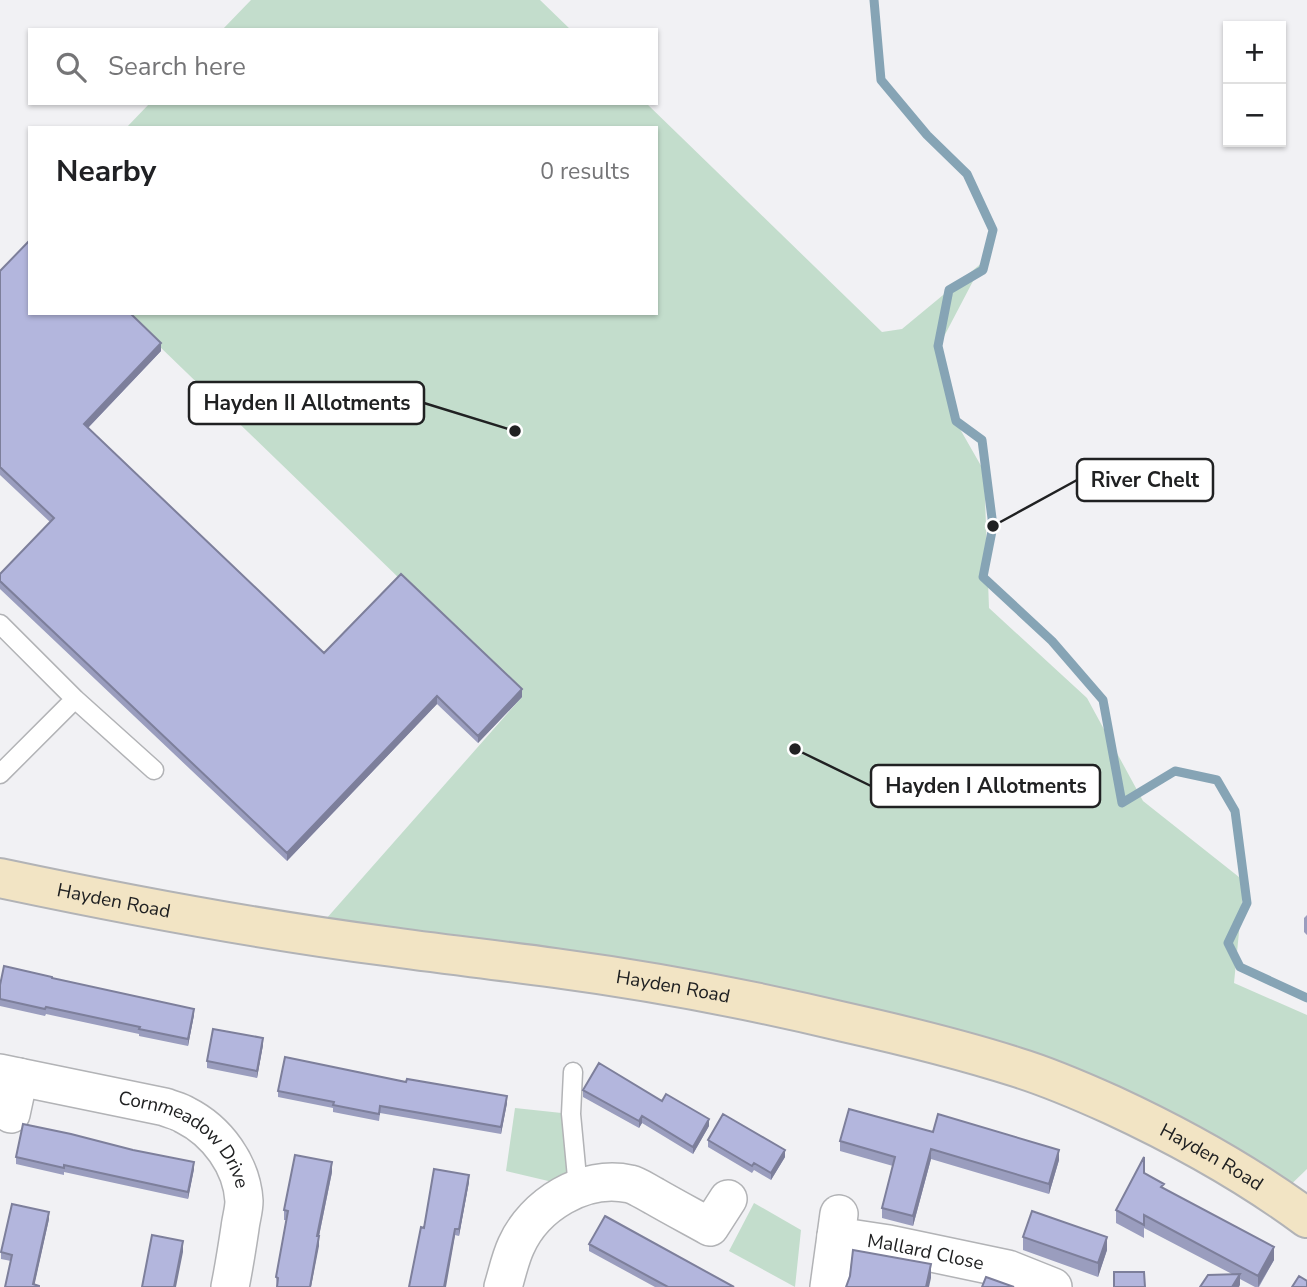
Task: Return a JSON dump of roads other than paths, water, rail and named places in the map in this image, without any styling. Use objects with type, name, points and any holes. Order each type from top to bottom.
[{"type":"main road","name":"Hayden Road","points":[[0,878],[143,908],[311,936],[553,967],[674,986],[740,998],[911,1037],[1018,1068],[1085,1093],[1142,1119],[1217,1158],[1307,1218]]},
{"type":"street","name":"Cornmeadow Drive","points":[[11,1114],[10,1075],[165,1107],[202,1125],[218,1139],[230,1156],[237,1171],[244,1203],[230,1287]]},
{"type":"street","points":[[503,1287],[516,1247],[526,1227],[558,1198],[578,1188],[632,1184],[710,1227],[728,1199]]},
{"type":"street","name":"Mallard Close","points":[[829,1287],[838,1225],[889,1244],[1008,1269],[1053,1287]]},
{"type":"lane","points":[[0,624],[75,699],[153,770]]},
{"type":"lane","points":[[0,774],[75,699]]},
{"type":"lane","points":[[573,1072],[571,1114],[578,1188]]},
{"type":"waterway","points":[[874,0],[881,80],[927,135],[967,174],[993,230],[983,270],[949,290],[938,346],[956,421],[982,440],[993,526],[983,577],[1052,641],[1103,700],[1122,803],[1175,771],[1217,780],[1235,811],[1247,903],[1228,943],[1240,967],[1307,998]]},
{"type":"place","name":"Hayden II Allotments","points":[[515,431]]},
{"type":"place","name":"River Chelt","points":[[993,526]]},
{"type":"place","name":"Hayden I Allotments","points":[[795,749]]}]
